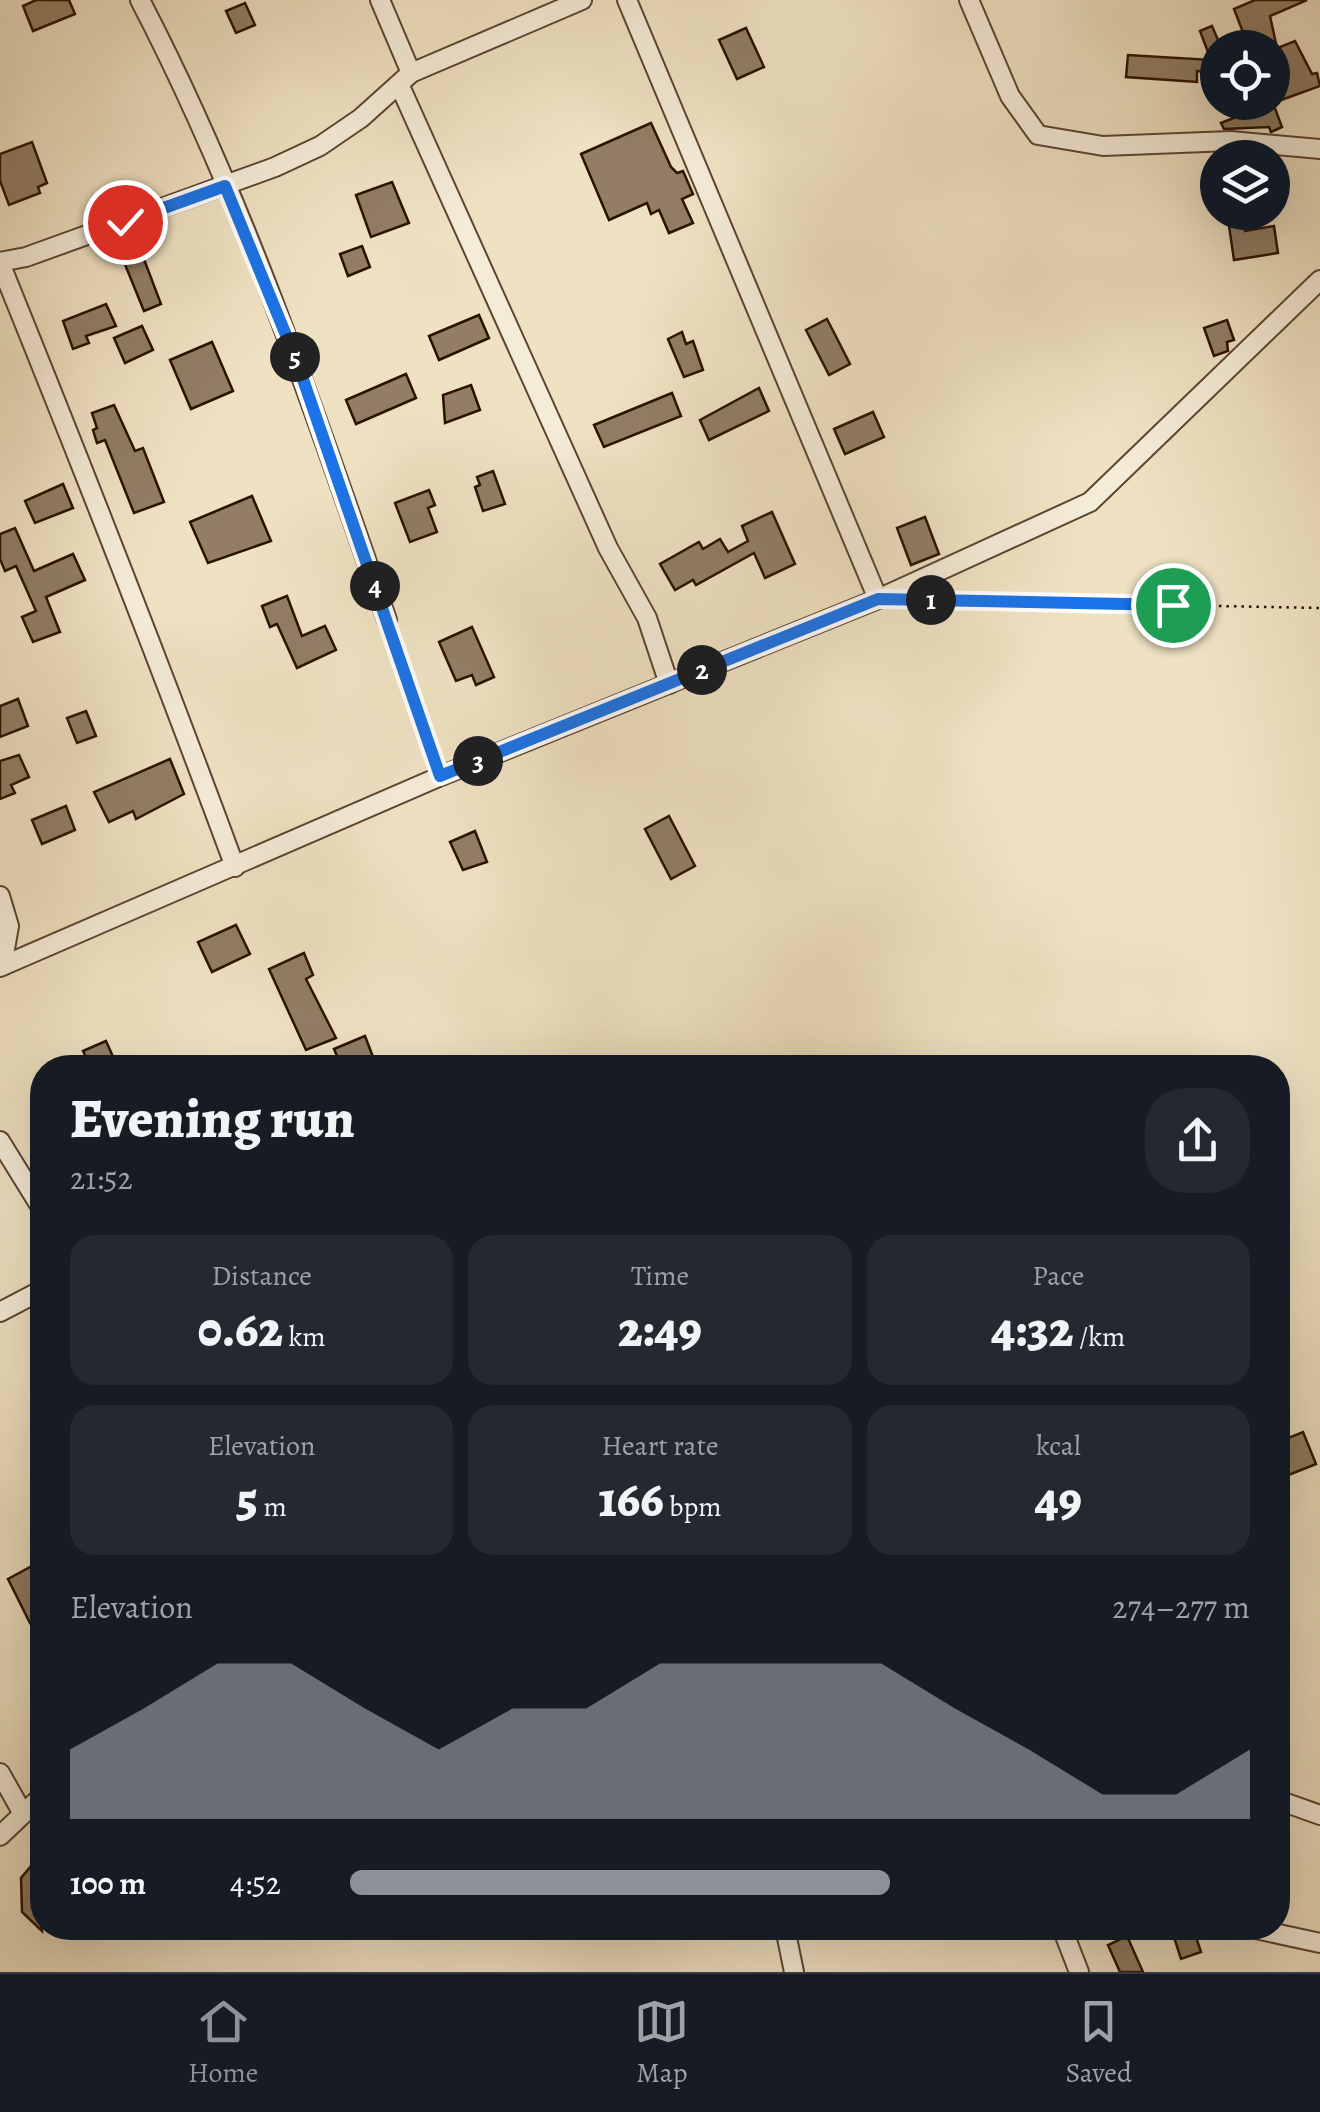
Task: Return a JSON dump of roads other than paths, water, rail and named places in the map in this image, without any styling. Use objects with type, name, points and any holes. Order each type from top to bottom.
[{"type":"street","points":[[140,0],[179,74],[273,296],[387,620]]},
{"type":"street","points":[[380,0],[405,78],[608,548],[647,618],[668,684]]},
{"type":"street","points":[[235,867],[136,597],[84,481],[0,262],[26,257],[225,186],[320,146],[405,78],[582,0]]},
{"type":"street","points":[[628,0],[878,599]]},
{"type":"street","points":[[969,0],[1010,96],[1038,135],[1104,146],[1231,142],[1320,149]]},
{"type":"street","points":[[1,966],[440,776],[878,599],[1090,502],[1320,280]]},
{"type":"street","points":[[0,896],[9,926],[1,966]]},
{"type":"street","points":[[0,1141],[30,1190]]},
{"type":"street","points":[[0,1312],[30,1296]]},
{"type":"street","points":[[0,1772],[22,1812]]},
{"type":"street","points":[[1290,1804],[1320,1814]]},
{"type":"street","points":[[0,1836],[30,1806]]},
{"type":"street","points":[[1290,1936],[1320,1943]]},
{"type":"street","points":[[788,1940],[794,1972]]},
{"type":"street","points":[[1066,1940],[1078,1972]]}]
